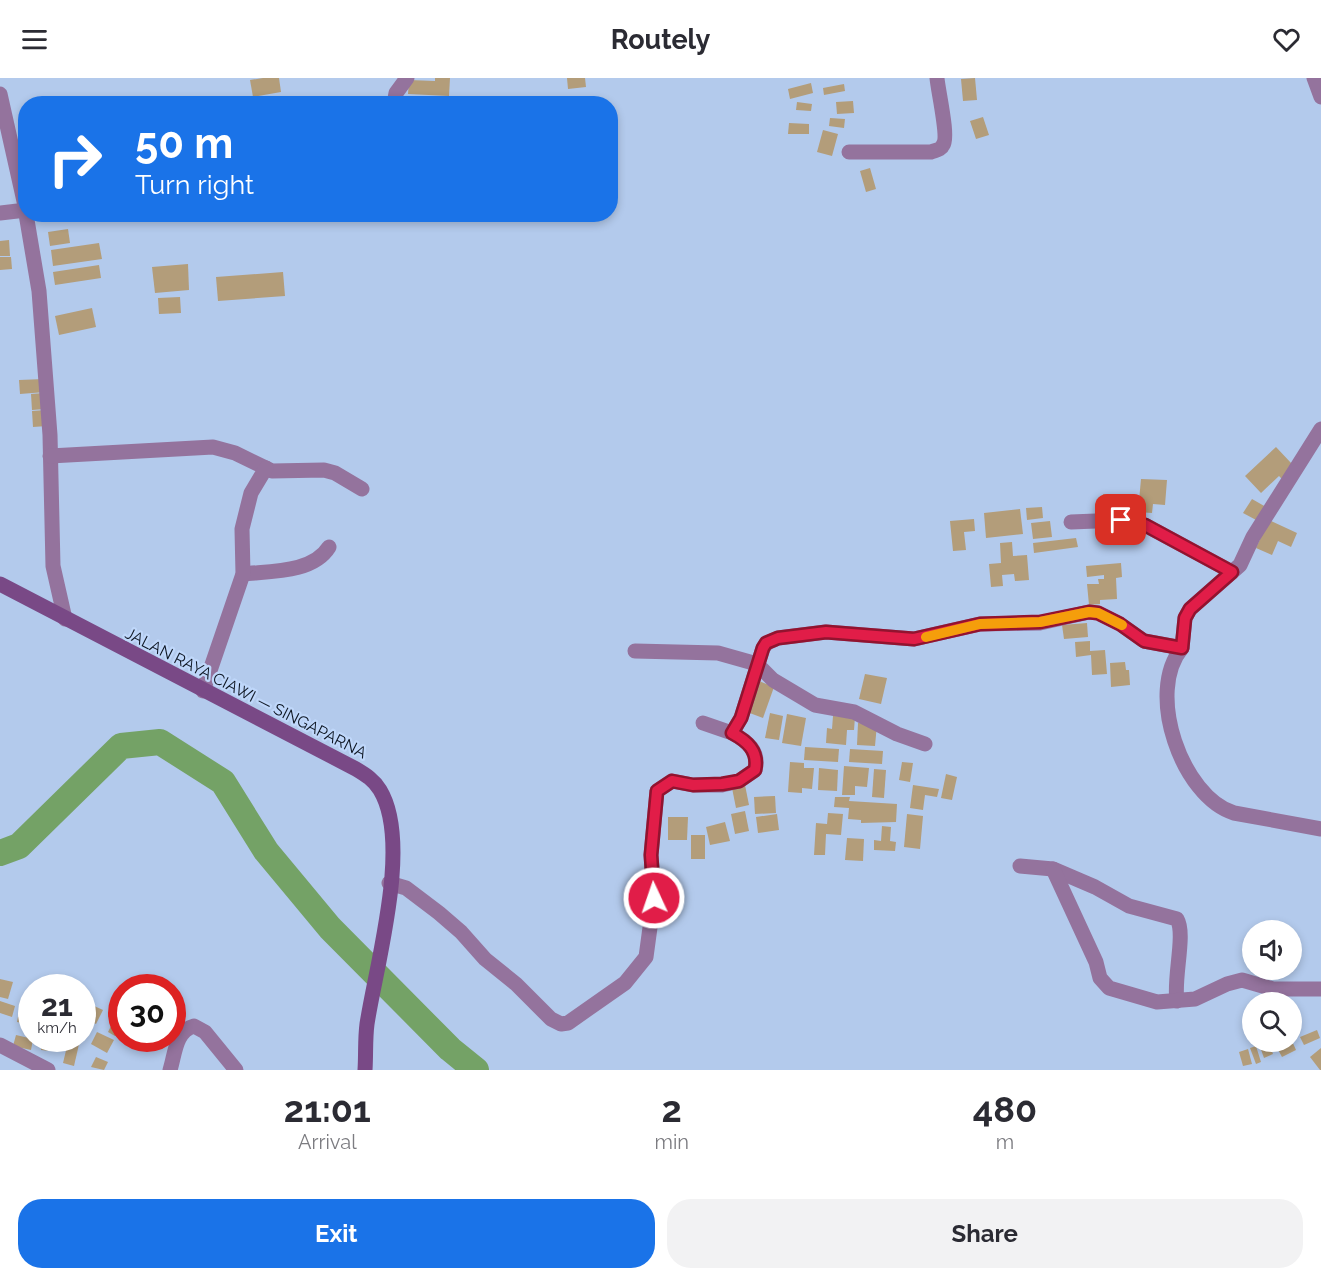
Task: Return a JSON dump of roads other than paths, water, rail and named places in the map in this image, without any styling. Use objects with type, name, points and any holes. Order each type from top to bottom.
[{"type":"main road","name":"JALAN RAYA CIAWI — SINGAPARNA","points":[[0,584],[317,748],[373,780],[381,792],[389,815],[392,855],[383,945],[367,1026],[365,1070]]},
{"type":"street","points":[[395,96],[407,78]]},
{"type":"street","points":[[849,152],[931,152],[941,148],[945,143],[945,135],[938,100],[937,78]]},
{"type":"street","points":[[1314,78],[1321,97]]},
{"type":"street","points":[[0,94],[18,176]]},
{"type":"street","points":[[0,213],[18,212]]},
{"type":"street","points":[[28,222],[39,291],[50,456],[53,566],[65,619]]},
{"type":"street","points":[[1321,429],[1253,537],[1246,556],[1232,572],[1190,609],[1185,618],[1182,648],[1169,669],[1166,708],[1181,753],[1206,797],[1222,809],[1234,813],[1321,829]]},
{"type":"street","points":[[50,456],[213,447],[235,453],[266,468],[280,471],[324,470],[335,473],[362,489]]},
{"type":"street","points":[[203,691],[243,574],[242,529],[251,493],[266,468]]},
{"type":"street","points":[[1071,522],[1121,520],[1145,525],[1232,572]]},
{"type":"street","points":[[243,574],[293,568],[317,559],[328,547]]},
{"type":"street","points":[[732,733],[741,718],[757,664],[766,643],[778,638],[826,632],[914,639],[980,624],[1040,622],[1089,612],[1098,613],[1120,624],[1144,641],[1182,648]]},
{"type":"street","points":[[635,651],[717,653],[757,664],[773,680],[815,705],[854,712],[897,734],[925,744]]},
{"type":"street","points":[[389,883],[406,888],[430,905],[551,1019],[561,1024],[568,1023],[603,1001],[625,983],[646,957],[654,898],[651,855],[657,791],[672,781],[693,785],[739,781],[755,770],[757,763],[753,749],[746,740],[703,723]]},
{"type":"street","points":[[1020,866],[1053,869],[1090,884],[1129,906],[1177,919],[1180,928],[1176,963],[1177,1001]]},
{"type":"street","points":[[1053,869],[1104,984],[1116,991],[1157,1002],[1195,999],[1242,980],[1273,989],[1321,989]]},
{"type":"street","points":[[170,1070],[179,1037],[185,1030],[194,1026],[205,1032],[236,1070]]},
{"type":"street","points":[[0,1045],[48,1070]]},
{"type":"waterway","points":[[0,853],[19,846],[121,746],[160,742],[223,782],[266,851],[330,928],[450,1049],[476,1070]]}]
